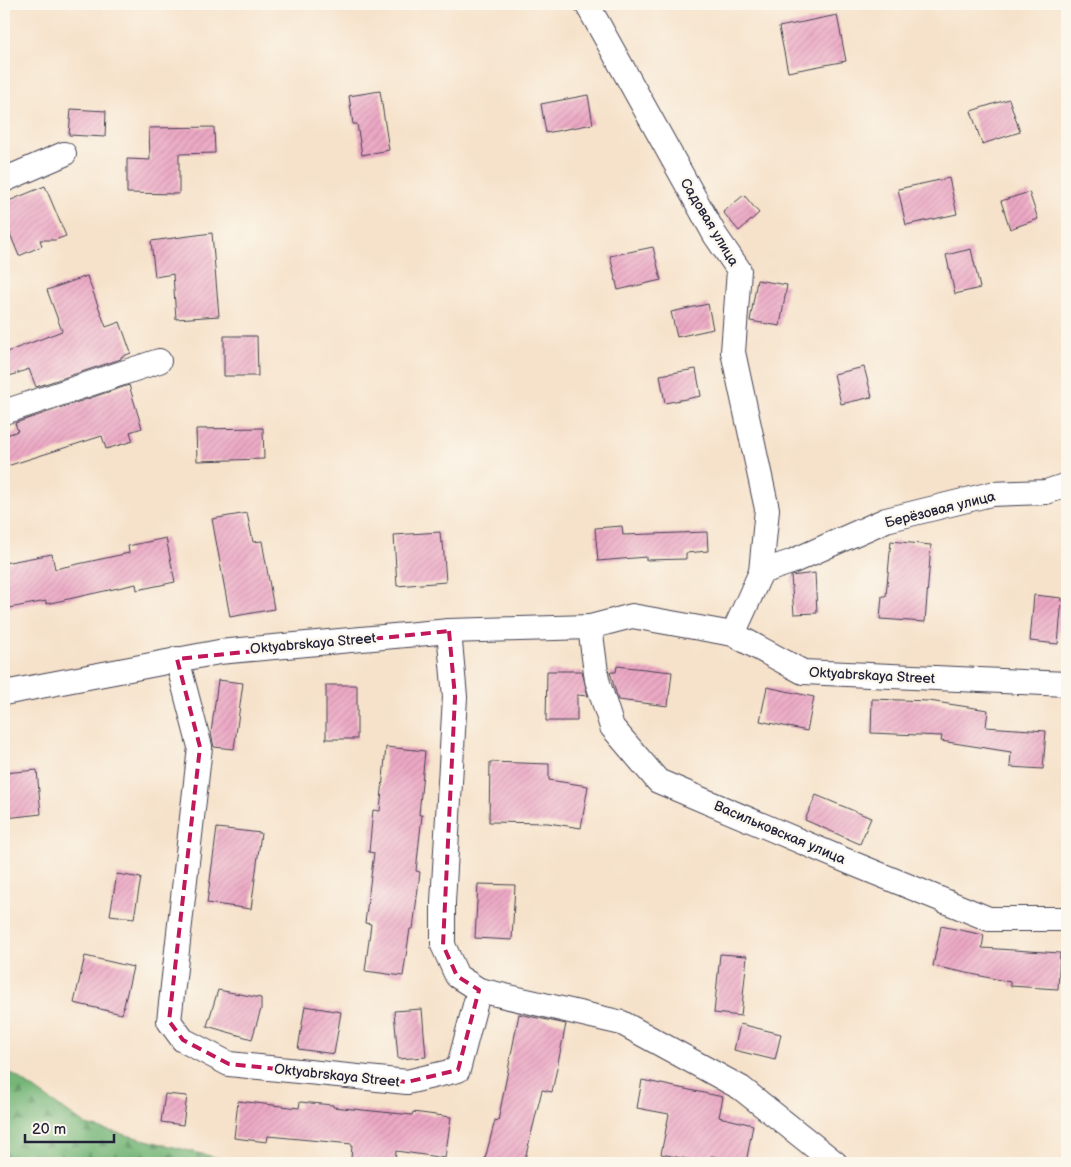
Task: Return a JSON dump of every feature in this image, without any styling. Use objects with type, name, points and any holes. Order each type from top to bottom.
[{"type":"street","name":"Садовая улица","points":[[587,4],[715,234],[739,270],[733,352],[767,508],[761,572],[733,634]]},
{"type":"street","points":[[4,180],[64,154]]},
{"type":"street","points":[[4,412],[159,361]]},
{"type":"street","name":"Берёзовая улица","points":[[761,572],[791,562],[886,520],[992,494],[1046,492],[1067,484]]},
{"type":"street","name":"Oktyabrskaya Street","points":[[4,693],[219,652],[449,631],[590,628],[632,616],[733,634],[803,672],[1067,684]]},
{"type":"street","name":"Васильковская улица","points":[[590,628],[597,680],[612,726],[658,780],[989,920],[1067,919]]},
{"type":"street","points":[[449,631],[455,697],[442,945],[457,976],[479,990],[622,1023],[742,1088],[835,1163]]},
{"type":"street","name":"Oktyabrskaya Street","points":[[177,659],[200,747],[169,1022],[183,1040],[229,1064],[407,1082],[458,1070],[479,990]]},
{"type":"highlighted area","points":[[449,631],[455,697],[443,945],[457,976],[479,990],[458,1070],[407,1082],[229,1064],[183,1040],[169,1021],[200,747],[177,659]]},
{"type":"green space","points":[[4,1068],[86,1125],[238,1163],[4,1163]]},
{"type":"building","points":[[837,15],[846,61],[788,72],[779,27]]},
{"type":"building","points":[[380,91],[389,150],[362,155],[357,124],[353,124],[349,96]]},
{"type":"building","points":[[588,95],[593,124],[546,133],[541,104]]},
{"type":"building","points":[[1009,99],[1020,132],[982,144],[971,111]]},
{"type":"building","points":[[71,109],[106,111],[105,137],[69,135]]},
{"type":"building","points":[[214,127],[215,153],[179,154],[179,194],[127,193],[127,159],[150,160],[149,128]]},
{"type":"building","points":[[949,178],[957,214],[906,225],[898,189]]},
{"type":"building","points":[[45,186],[66,236],[55,240],[40,240],[42,246],[19,256],[4,219],[4,203]]},
{"type":"building","points":[[1029,192],[1038,219],[1010,229],[1001,201]]},
{"type":"building","points":[[744,195],[759,213],[739,231],[723,212]]},
{"type":"building","points":[[212,233],[219,316],[176,319],[173,274],[155,277],[151,241]]},
{"type":"building","points":[[653,247],[661,280],[618,290],[610,256]]},
{"type":"building","points":[[971,249],[980,288],[955,294],[946,255]]},
{"type":"building","points":[[87,276],[106,327],[120,322],[131,353],[121,357],[121,359],[36,387],[29,369],[4,378],[4,353],[62,331],[47,290]]},
{"type":"building","points":[[757,280],[787,285],[780,326],[750,321]]},
{"type":"building","points":[[708,304],[713,329],[677,337],[671,312]]},
{"type":"building","points":[[224,336],[257,336],[258,376],[224,376]]},
{"type":"building","points":[[864,367],[872,397],[841,404],[834,374]]},
{"type":"building","points":[[696,369],[701,396],[665,403],[660,375]]},
{"type":"building","points":[[129,385],[142,428],[130,432],[133,441],[106,449],[102,436],[4,467],[4,436],[18,431],[15,423]]},
{"type":"building","points":[[263,428],[264,459],[197,461],[196,429]]},
{"type":"building","points":[[247,513],[253,542],[262,541],[274,609],[230,617],[212,519]]},
{"type":"building","points":[[622,526],[623,535],[707,532],[708,551],[686,553],[686,559],[646,560],[646,557],[598,561],[595,528]]},
{"type":"building","points":[[440,532],[441,543],[443,542],[446,582],[397,586],[394,535]]},
{"type":"building","points":[[166,538],[175,582],[137,590],[136,584],[46,604],[46,601],[4,609],[4,563],[52,554],[55,569],[129,553],[128,546]]},
{"type":"building","points":[[891,541],[931,545],[925,622],[880,619],[882,596],[886,596]]},
{"type":"building","points":[[815,573],[817,613],[794,614],[791,576]]},
{"type":"building","points":[[1034,595],[1062,598],[1058,644],[1030,641]]},
{"type":"building","points":[[617,666],[672,672],[668,706],[618,700],[610,672],[616,672]]},
{"type":"building","points":[[547,671],[582,671],[588,696],[577,695],[577,721],[546,721]]},
{"type":"building","points":[[218,680],[243,683],[234,749],[214,747],[211,733]]},
{"type":"building","points":[[326,685],[357,685],[357,739],[326,739]]},
{"type":"building","points":[[767,687],[814,697],[807,731],[760,721]]},
{"type":"building","points":[[872,699],[929,701],[988,710],[986,727],[1046,731],[1043,769],[1010,767],[1011,752],[941,741],[942,736],[871,733]]},
{"type":"building","points":[[386,747],[425,751],[419,815],[422,815],[416,871],[420,872],[413,929],[410,929],[403,976],[365,971],[371,924],[365,923],[374,853],[369,852],[373,810],[380,811]]},
{"type":"building","points":[[490,762],[549,764],[549,780],[588,786],[581,828],[548,823],[489,822]]},
{"type":"building","points":[[37,770],[41,814],[6,818],[4,773]]},
{"type":"building","points":[[816,795],[871,818],[860,844],[805,820]]},
{"type":"building","points":[[217,828],[261,833],[251,909],[207,903]]},
{"type":"building","points":[[117,874],[141,878],[134,918],[110,915]]},
{"type":"building","points":[[478,884],[515,885],[512,940],[475,938]]},
{"type":"building","points":[[941,926],[984,935],[982,948],[1060,953],[1058,989],[1010,986],[1010,982],[933,966]]},
{"type":"building","points":[[720,954],[747,956],[741,1016],[714,1013]]},
{"type":"building","points":[[85,956],[133,967],[122,1014],[74,1003]]},
{"type":"building","points":[[218,990],[261,998],[261,1009],[252,1039],[207,1026]]},
{"type":"building","points":[[305,1006],[341,1012],[334,1054],[298,1049]]},
{"type":"building","points":[[422,1009],[426,1057],[398,1059],[394,1011]]},
{"type":"building","points":[[519,1014],[566,1024],[552,1092],[542,1090],[524,1163],[484,1163],[495,1120],[498,1121]]},
{"type":"building","points":[[740,1024],[781,1034],[775,1060],[734,1050]]},
{"type":"building","points":[[642,1080],[723,1097],[719,1117],[753,1125],[746,1163],[711,1156],[710,1163],[707,1163],[661,1154],[669,1114],[637,1108]]},
{"type":"building","points":[[165,1094],[187,1096],[183,1125],[161,1122]]},
{"type":"building","points":[[238,1101],[299,1108],[300,1102],[412,1115],[413,1112],[451,1117],[445,1158],[396,1151],[395,1163],[351,1160],[352,1144],[268,1136],[267,1142],[234,1138]]}]
